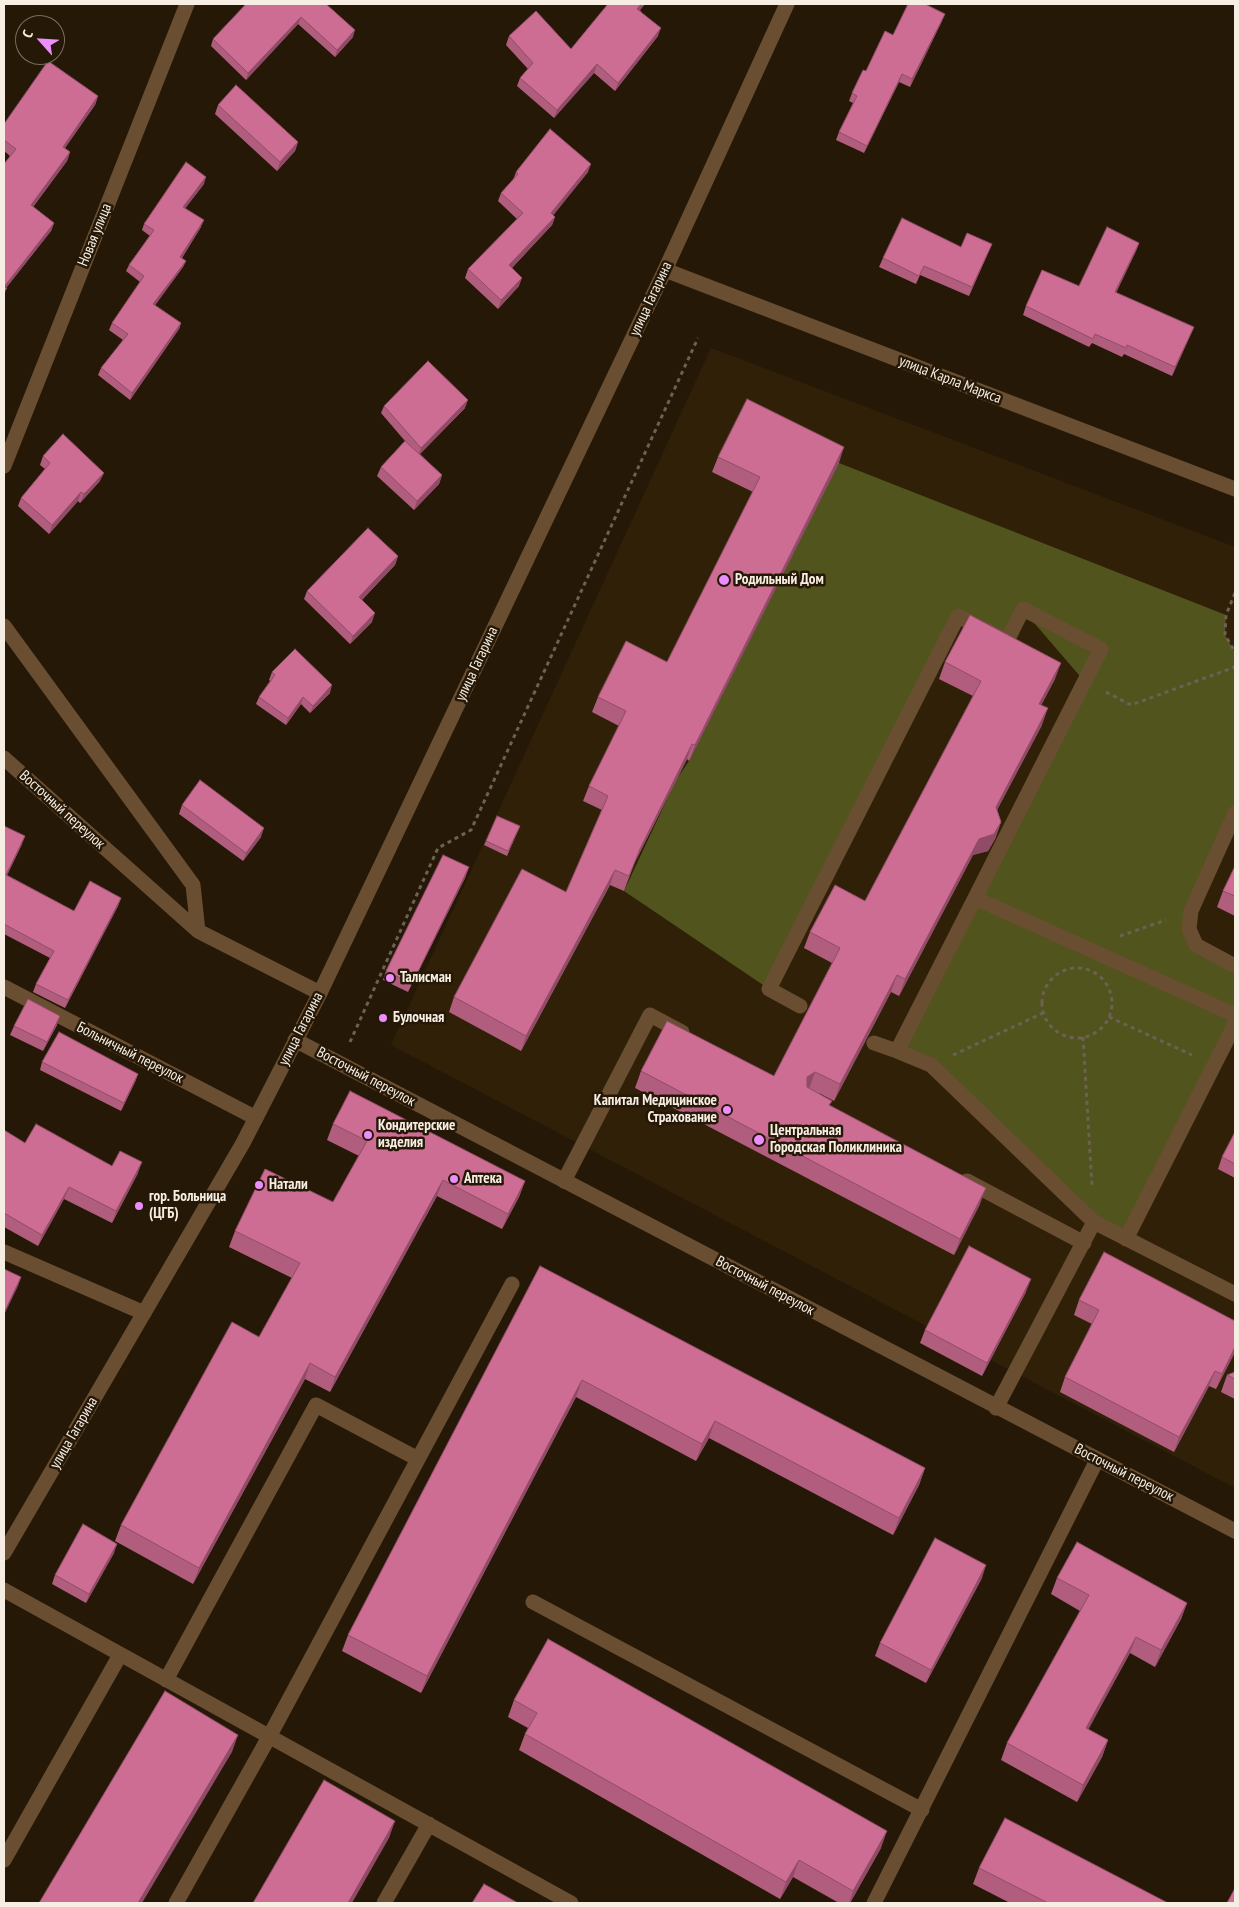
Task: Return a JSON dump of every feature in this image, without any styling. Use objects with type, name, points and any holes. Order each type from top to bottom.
[{"type":"street","name":"Новая улица","points":[[4,466],[187,4]]},
{"type":"street","name":"улица Гагарина","points":[[4,1553],[256,1118],[320,993],[664,270],[788,4]]},
{"type":"street","name":"улица Карла Маркса","points":[[664,270],[1235,489]]},
{"type":"street","points":[[800,1006],[768,989],[958,616],[1007,641],[1022,609],[1101,649],[897,1052]]},
{"type":"street","points":[[4,626],[193,886],[198,931]]},
{"type":"street","name":"Восточный переулок","points":[[4,758],[198,931],[320,993]]},
{"type":"street","points":[[1235,813],[1191,911],[1190,929],[1196,944],[1235,966]]},
{"type":"street","points":[[974,898],[1235,1015]]},
{"type":"street","name":"Больничный переулок","points":[[4,987],[256,1118]]},
{"type":"street","points":[[564,1181],[650,1015],[699,1041]]},
{"type":"street","points":[[1126,1239],[1235,1024]]},
{"type":"street","name":"Восточный переулок","points":[[295,1040],[996,1408],[1235,1531]]},
{"type":"street","points":[[874,1043],[931,1065],[1094,1222],[1235,1294]]},
{"type":"street","points":[[955,1175],[1084,1243]]},
{"type":"street","points":[[996,1408],[1094,1222]]},
{"type":"street","points":[[4,1252],[144,1314]]},
{"type":"street","points":[[176,1903],[269,1737],[512,1284]]},
{"type":"street","points":[[166,1680],[316,1405],[418,1459]]},
{"type":"street","points":[[874,1903],[1097,1460]]},
{"type":"street","points":[[4,1590],[571,1903]]},
{"type":"street","points":[[533,1602],[922,1810]]},
{"type":"street","points":[[4,1860],[120,1655]]},
{"type":"street","points":[[384,1903],[429,1824]]},
{"type":"path","points":[[1235,593],[1226,615],[1225,635],[1235,652]]},
{"type":"path","points":[[1085,681],[1131,705],[1235,667]]},
{"type":"path","points":[[1087,948],[1191,911]]},
{"type":"path","points":[[1079,967],[1095,972],[1107,984],[1112,1000],[1109,1017],[1099,1030],[1084,1037],[1066,1036],[1052,1028],[1043,1013],[1042,996],[1049,981],[1062,970],[1079,967]]},
{"type":"path","points":[[931,1065],[1043,1013]]},
{"type":"path","points":[[1109,1017],[1214,1065]]},
{"type":"path","points":[[1084,1037],[1094,1222]]},
{"type":"shaded area","points":[[711,348],[1235,547],[1235,1488],[391,1045]]},
{"type":"green space","points":[[839,463],[1226,615],[1225,635],[1235,652],[1235,813],[1191,911],[1196,945],[1235,966],[1235,1024],[1126,1239],[1094,1222],[931,1065],[897,1051],[1085,682],[1023,610],[1007,641],[958,616],[769,989],[624,891],[676,780],[689,761]]},
{"type":"building","points":[[246,4],[326,4],[355,30],[337,50],[301,17],[248,73],[213,39]]},
{"type":"building","points":[[608,4],[641,4],[637,9],[661,28],[618,83],[597,64],[557,110],[520,78],[533,63],[509,36],[536,11],[571,49]]},
{"type":"building","points":[[908,4],[925,4],[945,14],[912,79],[902,74],[867,146],[839,132],[857,96],[852,93],[863,70],[866,71],[885,31],[893,35]]},
{"type":"building","points":[[45,65],[54,65],[98,96],[63,147],[70,152],[31,205],[54,223],[4,287],[4,164],[16,149],[4,140],[4,124]]},
{"type":"building","points":[[236,85],[298,142],[280,162],[218,105]]},
{"type":"building","points":[[550,129],[591,164],[551,213],[555,217],[509,265],[522,278],[501,300],[468,269],[523,213],[501,193],[518,174],[516,172]]},
{"type":"building","points":[[186,162],[206,177],[183,207],[204,220],[180,257],[186,261],[153,304],[181,323],[132,393],[101,368],[128,334],[112,323],[144,276],[129,265],[154,230],[144,224]]},
{"type":"building","points":[[902,218],[961,247],[967,233],[992,244],[972,287],[924,266],[919,276],[883,258]]},
{"type":"building","points":[[1107,227],[1139,243],[1115,292],[1194,327],[1175,367],[1127,345],[1126,348],[1095,334],[1093,339],[1026,306],[1042,270],[1079,286]]},
{"type":"building","points":[[428,361],[468,400],[421,448],[384,406]]},
{"type":"building","points":[[747,399],[844,447],[695,745],[692,744],[640,849],[629,876],[615,870],[526,1036],[454,997],[522,869],[566,892],[608,796],[589,786],[626,711],[598,697],[626,641],[667,662],[760,477],[718,457]]},
{"type":"building","points":[[63,434],[104,473],[84,494],[81,492],[52,525],[21,498],[50,463],[43,456]]},
{"type":"building","points":[[405,441],[442,475],[417,501],[381,467]]},
{"type":"building","points":[[368,528],[398,556],[359,597],[375,613],[353,636],[307,591]]},
{"type":"building","points":[[970,615],[1061,663],[1039,704],[1048,708],[996,807],[1001,822],[994,834],[979,839],[905,979],[897,975],[840,1084],[815,1072],[807,1077],[807,1087],[832,1101],[829,1105],[986,1188],[960,1239],[641,1071],[667,1021],[774,1076],[840,948],[810,932],[835,885],[865,901],[981,681],[945,662]]},
{"type":"building","points":[[295,649],[332,685],[313,706],[303,697],[288,718],[259,697],[275,675],[272,672]]},
{"type":"building","points":[[200,780],[264,828],[246,853],[182,805]]},
{"type":"building","points":[[497,816],[520,826],[508,851],[486,841]]},
{"type":"building","points":[[4,826],[25,836],[6,875],[74,911],[90,881],[121,898],[68,1000],[36,984],[54,951],[4,924]]},
{"type":"building","points":[[443,855],[469,867],[412,984],[386,971]]},
{"type":"building","points":[[1235,866],[1235,896],[1223,891]]},
{"type":"building","points":[[28,999],[60,1016],[47,1042],[14,1026]]},
{"type":"building","points":[[59,1032],[138,1074],[124,1103],[42,1062]]},
{"type":"building","points":[[350,1091],[525,1181],[508,1214],[443,1180],[335,1377],[310,1363],[199,1568],[121,1525],[232,1322],[259,1337],[300,1263],[235,1231],[265,1169],[333,1202],[367,1141],[333,1124]]},
{"type":"building","points":[[36,1124],[112,1166],[120,1151],[142,1162],[116,1211],[69,1187],[42,1235],[4,1213],[4,1130],[25,1143]]},
{"type":"building","points":[[1235,1132],[1235,1164],[1222,1157]]},
{"type":"building","points":[[969,1246],[1031,1279],[987,1363],[925,1330]]},
{"type":"building","points":[[1104,1252],[1235,1321],[1235,1347],[1222,1374],[1215,1371],[1179,1437],[1065,1377],[1099,1310],[1079,1300]]},
{"type":"building","points":[[540,1266],[925,1468],[899,1518],[715,1421],[702,1444],[582,1380],[427,1676],[348,1635]]},
{"type":"building","points":[[4,1269],[21,1277],[4,1313]]},
{"type":"building","points":[[1235,1372],[1235,1379],[1227,1375]]},
{"type":"building","points":[[83,1524],[117,1544],[89,1594],[55,1575]]},
{"type":"building","points":[[935,1538],[986,1565],[931,1670],[880,1643]]},
{"type":"building","points":[[1077,1542],[1187,1603],[1161,1650],[1136,1637],[1086,1728],[1108,1740],[1083,1785],[1007,1743],[1089,1595],[1057,1578]]},
{"type":"building","points":[[548,1639],[887,1831],[853,1891],[799,1860],[786,1882],[525,1734],[537,1713],[514,1700]]},
{"type":"building","points":[[165,1691],[238,1735],[138,1903],[39,1903]]},
{"type":"building","points":[[324,1780],[395,1821],[348,1903],[253,1903]]},
{"type":"building","points":[[1005,1818],[1168,1903],[1048,1903],[979,1868]]},
{"type":"building","points":[[484,1884],[518,1903],[472,1903]]},
{"type":"building","points":[[1235,1888],[1235,1903],[1227,1903]]},
{"type":"place","name":"Родильный Дом","points":[[724,580]]},
{"type":"place","name":"Талисман","points":[[390,978]]},
{"type":"place","name":"Булочная","points":[[383,1018]]},
{"type":"place","name":"Капитал Медицинское Страхование","points":[[727,1110]]},
{"type":"place","name":"Кондитерские изделия","points":[[368,1135]]},
{"type":"place","name":"Центральная Городская Поликлиника","points":[[759,1140]]},
{"type":"place","name":"Аптека","points":[[454,1179]]},
{"type":"place","name":"Натали","points":[[259,1185]]},
{"type":"place","name":"гор. Больница (ЦГБ)","points":[[139,1206]]}]
